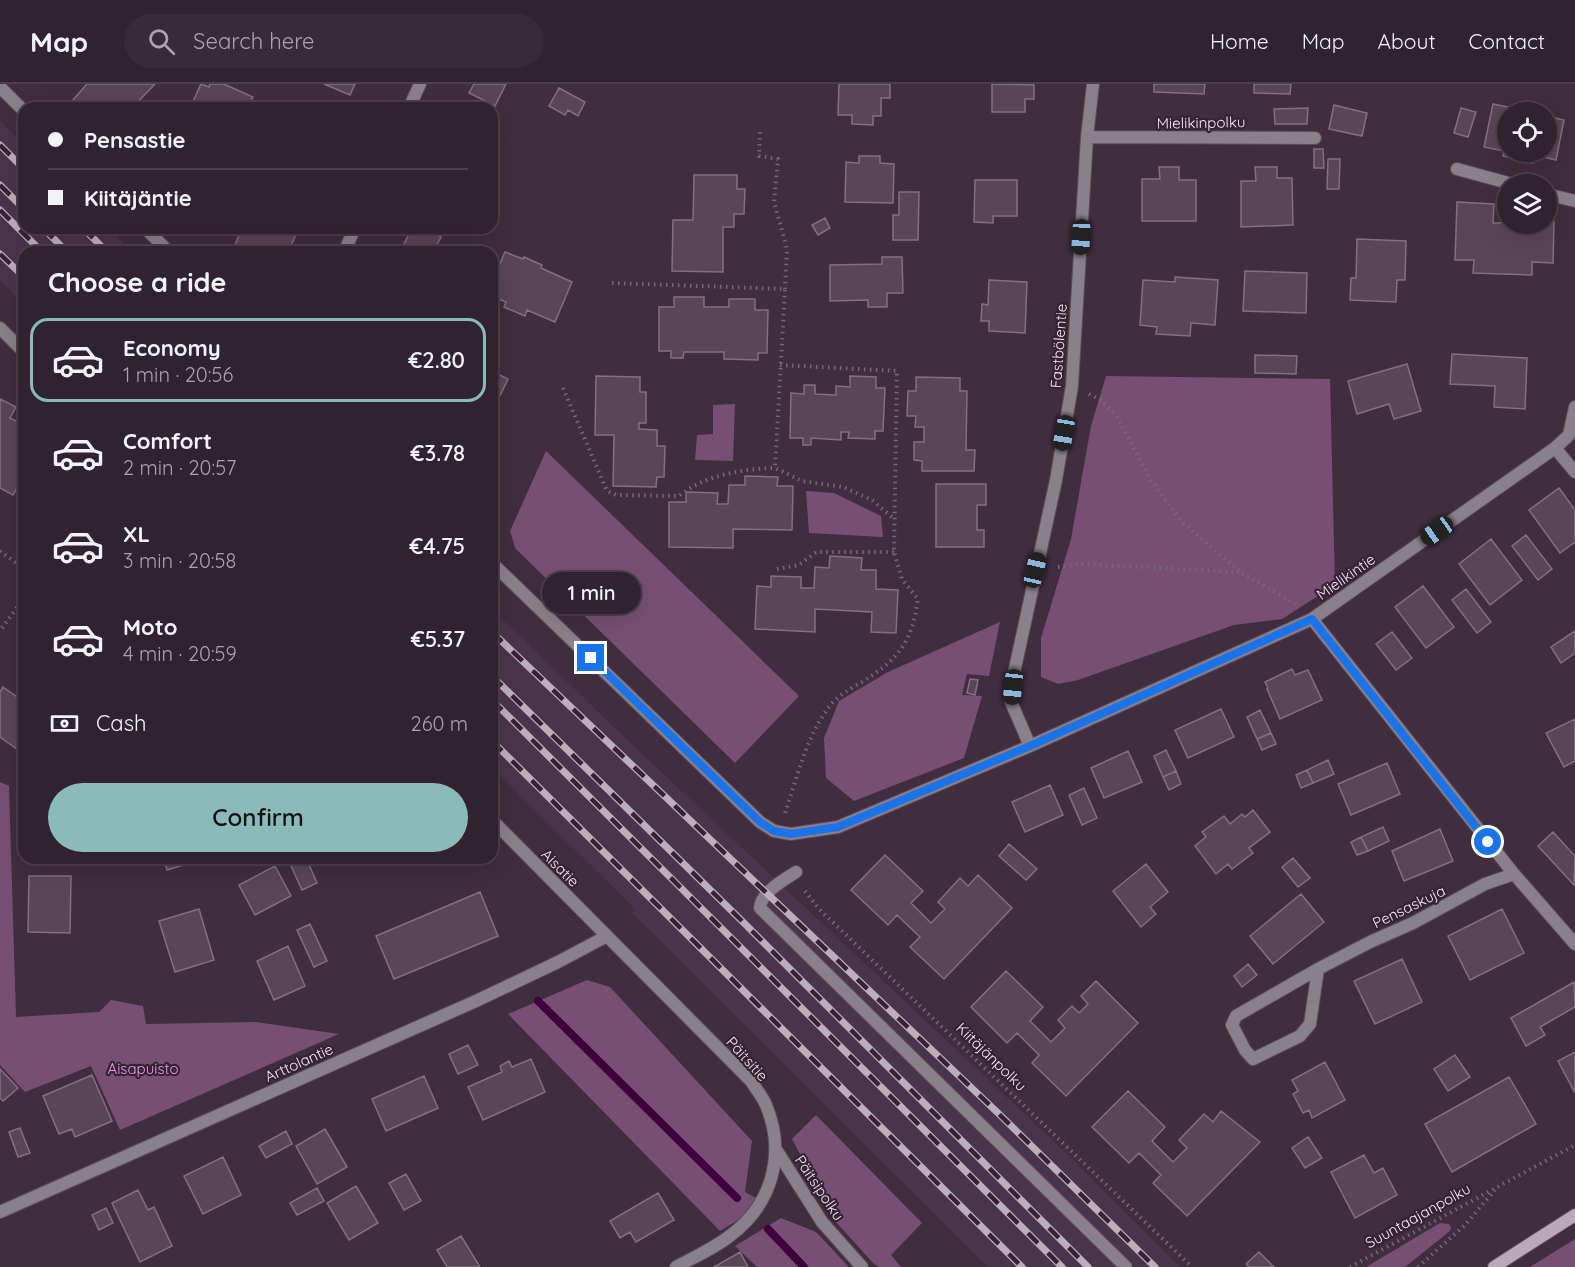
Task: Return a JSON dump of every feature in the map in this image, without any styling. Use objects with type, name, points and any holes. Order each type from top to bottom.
[{"type":"main road","points":[[1494,1267],[1575,1215]]},
{"type":"street","points":[[412,102],[420,84]]},
{"type":"street","name":"Fastbölentie","points":[[1030,746],[1011,702],[1014,673],[1056,480],[1072,386],[1087,137],[1093,84]]},
{"type":"street","points":[[0,87],[18,105]]},
{"type":"street","name":"Mielikinpolku","points":[[1087,137],[1315,138]]},
{"type":"street","points":[[1456,170],[1497,180]]},
{"type":"street","points":[[1557,197],[1575,201]]},
{"type":"street","points":[[151,234],[164,246]]},
{"type":"street","points":[[0,328],[18,346]]},
{"type":"street","name":"Mielikintie","points":[[498,569],[760,822],[774,831],[791,834],[838,827],[1030,746],[1312,619],[1555,448],[1569,435],[1575,407]]},
{"type":"street","points":[[1555,448],[1575,472]]},
{"type":"street","points":[[1312,619],[1514,874],[1575,944]]},
{"type":"street","name":"Aisatie","points":[[498,826],[607,936]]},
{"type":"street","points":[[796,872],[767,894],[760,903],[760,908],[1126,1267]]},
{"type":"street","name":"Pensaskuja","points":[[1318,969],[1310,1024],[1300,1036],[1253,1059],[1245,1050],[1232,1025],[1236,1016],[1318,969],[1370,942],[1413,923],[1485,884],[1514,874]]},
{"type":"street","name":"Päitsitie","points":[[607,936],[751,1081],[765,1103],[773,1126],[777,1151],[766,1194],[748,1220],[729,1237],[676,1267]]},
{"type":"street","name":"Arttolantie","points":[[0,1212],[466,1005],[558,962],[607,936]]},
{"type":"street","name":"Päitsipolku","points":[[777,1151],[822,1222],[862,1267]]},
{"type":"path","points":[[760,132],[759,156],[778,159],[774,202],[787,249],[775,468]]},
{"type":"path","points":[[612,283],[784,289]]},
{"type":"path","points":[[780,364],[897,371],[894,552],[902,579],[918,599],[915,623],[895,659],[830,706],[809,743],[785,814]]},
{"type":"path","points":[[1072,386],[1101,400],[1116,416],[1151,480],[1181,521],[1240,572],[1299,606],[1312,619]]},
{"type":"path","points":[[563,388],[607,491],[616,495],[679,496],[692,485],[750,469],[775,468],[802,481],[843,488],[872,500],[894,519]]},
{"type":"path","points":[[0,551],[18,564]]},
{"type":"path","points":[[777,569],[799,565],[816,552],[894,552]]},
{"type":"path","points":[[1035,570],[1082,564],[1240,572]]},
{"type":"path","points":[[2,628],[18,606]]},
{"type":"path","name":"Kiitäjänpolku","points":[[796,872],[799,884],[819,909],[1192,1267]]},
{"type":"path","name":"Suuntaajanpolku","points":[[1350,1267],[1575,1145]]},
{"type":"path","points":[[1418,1267],[1464,1226],[1497,1187]]},
{"type":"shaded area","points":[[0,121],[18,139],[18,234],[114,234],[126,246],[18,246],[18,298],[0,280]]},
{"type":"shaded area","points":[[498,615],[620,733],[1063,1150],[1180,1267],[988,1267],[632,913],[635,909],[498,774]]},
{"type":"green space","points":[[1106,376],[1330,379],[1335,585],[1282,619],[1234,625],[1078,680],[1058,684],[1041,677],[1041,638],[1071,539],[1091,426]]},
{"type":"green space","points":[[735,404],[733,461],[695,460],[697,435],[713,434],[713,405]]},
{"type":"green space","points":[[546,451],[799,696],[735,763],[515,548],[510,531]]},
{"type":"green space","points":[[806,491],[834,493],[881,516],[883,537],[809,533]]},
{"type":"green space","points":[[1000,622],[989,676],[967,674],[962,695],[982,696],[964,758],[854,801],[826,778],[824,738],[839,701],[888,672]]},
{"type":"green space","name":"Aisapuisto","points":[[0,782],[9,786],[16,1017],[99,1012],[111,1000],[143,1006],[146,1024],[256,1022],[339,1034],[120,1130],[91,1066],[25,1092],[0,1065]]},
{"type":"green space","points":[[587,980],[610,987],[752,1141],[745,1192],[756,1198],[743,1217],[720,1231],[508,1014]]},
{"type":"green space","points":[[816,1115],[922,1223],[891,1255],[901,1267],[879,1267],[873,1263],[836,1222],[792,1139]]},
{"type":"green space","points":[[781,1218],[816,1232],[849,1267],[757,1267],[735,1246]]},
{"type":"green space","points":[[1440,1223],[1449,1224],[1450,1231],[1405,1267],[1366,1267]]},
{"type":"green space","points":[[1575,1239],[1575,1267],[1530,1267]]},
{"type":"building","points":[[87,84],[155,84],[138,102],[72,101]]},
{"type":"building","points":[[201,84],[209,87],[210,84],[224,84],[253,97],[250,102],[193,102]]},
{"type":"building","points":[[324,84],[355,84],[350,95]]},
{"type":"building","points":[[474,84],[506,84],[497,102],[487,102],[469,93]]},
{"type":"building","points":[[839,84],[890,84],[890,98],[881,98],[881,116],[873,116],[873,125],[852,124],[852,115],[838,115]]},
{"type":"building","points":[[992,84],[1034,85],[1034,99],[1025,99],[1025,112],[992,112]]},
{"type":"building","points":[[1154,84],[1205,84],[1204,94],[1154,92]]},
{"type":"building","points":[[1254,84],[1291,84],[1290,94],[1254,93]]},
{"type":"building","points":[[559,88],[585,102],[578,116],[568,110],[565,115],[549,106]]},
{"type":"building","points":[[1493,104],[1497,105],[1497,150],[1484,147]]},
{"type":"building","points":[[1334,105],[1367,113],[1362,136],[1329,129]]},
{"type":"building","points":[[1308,108],[1307,124],[1275,124],[1274,109]]},
{"type":"building","points":[[1461,108],[1476,112],[1468,137],[1454,133]]},
{"type":"building","points":[[1557,118],[1564,120],[1557,155]]},
{"type":"building","points":[[1314,149],[1323,149],[1324,168],[1314,168]]},
{"type":"building","points":[[859,156],[880,156],[880,163],[894,164],[893,203],[845,202],[846,162],[859,163]]},
{"type":"building","points":[[1328,159],[1340,159],[1339,189],[1327,189]]},
{"type":"building","points":[[1159,167],[1179,167],[1179,180],[1196,180],[1196,221],[1142,221],[1142,179],[1160,179]]},
{"type":"building","points":[[1255,167],[1277,167],[1277,178],[1292,178],[1293,225],[1241,227],[1241,181],[1256,181]]},
{"type":"building","points":[[694,175],[737,175],[737,189],[745,189],[744,214],[734,214],[734,227],[723,227],[723,272],[672,271],[673,220],[693,220]]},
{"type":"building","points":[[975,180],[1017,180],[1017,216],[993,216],[993,223],[974,222]]},
{"type":"building","points":[[899,192],[919,192],[918,240],[893,240],[893,215],[899,215]]},
{"type":"building","points":[[1457,202],[1494,204],[1493,223],[1497,223],[1497,234],[1554,234],[1553,263],[1532,262],[1532,275],[1473,273],[1474,260],[1455,260]]},
{"type":"building","points":[[825,218],[830,228],[818,235],[812,225]]},
{"type":"building","points":[[240,234],[296,234],[291,246],[234,246]]},
{"type":"building","points":[[409,234],[435,234],[441,237],[436,246],[403,246]]},
{"type":"building","points":[[1357,239],[1406,241],[1405,280],[1397,280],[1396,302],[1350,300],[1351,278],[1356,278]]},
{"type":"building","points":[[505,252],[542,265],[541,268],[572,282],[555,322],[527,310],[525,316],[504,307],[506,302],[498,299],[498,268]]},
{"type":"building","points":[[882,257],[902,257],[903,293],[887,293],[887,307],[868,307],[868,300],[830,301],[830,265],[882,264]]},
{"type":"building","points":[[1245,271],[1307,273],[1306,313],[1243,311]]},
{"type":"building","points":[[1175,277],[1218,280],[1215,325],[1191,323],[1190,336],[1156,334],[1157,327],[1140,325],[1143,280],[1175,282]]},
{"type":"building","points":[[989,280],[1027,282],[1025,333],[989,331],[989,321],[981,321],[982,304],[988,305]]},
{"type":"building","points":[[674,297],[704,297],[704,307],[729,307],[729,299],[755,299],[755,310],[768,310],[767,353],[758,353],[758,360],[724,359],[724,352],[684,352],[683,358],[671,358],[671,351],[659,351],[659,307],[674,307]]},
{"type":"building","points":[[1452,354],[1527,358],[1525,409],[1494,407],[1495,386],[1450,384]]},
{"type":"building","points":[[1255,355],[1297,356],[1296,374],[1255,373]]},
{"type":"building","points":[[1407,364],[1421,411],[1394,419],[1389,404],[1357,414],[1348,381]]},
{"type":"building","points":[[498,374],[508,379],[498,400]]},
{"type":"building","points":[[596,376],[640,377],[640,392],[646,392],[646,423],[639,423],[639,429],[657,430],[657,446],[665,446],[664,477],[657,477],[656,487],[613,486],[614,435],[595,435]]},
{"type":"building","points":[[850,376],[876,377],[876,388],[885,388],[883,431],[875,431],[875,439],[848,438],[849,432],[841,432],[841,440],[811,438],[811,445],[803,445],[803,438],[790,438],[791,393],[804,394],[804,385],[815,385],[815,394],[836,395],[836,386],[850,387]]},
{"type":"building","points":[[916,377],[960,378],[960,391],[967,391],[966,450],[975,450],[974,471],[922,471],[922,461],[914,460],[914,442],[924,442],[924,427],[915,427],[916,416],[907,416],[908,391],[916,391]]},
{"type":"building","points":[[0,399],[16,407],[10,418],[18,422],[18,486],[13,495],[0,488]]},
{"type":"building","points":[[745,476],[778,477],[777,486],[793,486],[792,530],[733,529],[733,548],[669,547],[669,502],[686,502],[686,492],[718,493],[717,504],[728,504],[729,485],[745,485]]},
{"type":"building","points":[[936,484],[986,484],[986,505],[977,505],[977,530],[984,530],[984,547],[936,547]]},
{"type":"building","points":[[1559,488],[1575,510],[1575,542],[1560,553],[1529,510]]},
{"type":"building","points":[[1526,535],[1552,569],[1538,580],[1512,546]]},
{"type":"building","points":[[1491,539],[1522,580],[1490,605],[1459,564]]},
{"type":"building","points":[[830,556],[862,558],[861,570],[876,570],[876,589],[898,590],[896,633],[871,632],[872,612],[815,609],[815,632],[755,629],[757,586],[771,587],[771,576],[801,577],[801,588],[814,588],[815,567],[829,568]]},
{"type":"building","points":[[1423,586],[1454,627],[1426,648],[1395,607]]},
{"type":"building","points":[[1466,589],[1491,622],[1477,633],[1452,600]]},
{"type":"building","points":[[1575,631],[1575,653],[1561,663],[1551,647]]},
{"type":"building","points":[[1392,632],[1412,658],[1396,670],[1376,644]]},
{"type":"building","points":[[1292,669],[1295,675],[1308,670],[1322,700],[1280,719],[1265,682]]},
{"type":"building","points":[[970,679],[978,680],[975,695],[967,693]]},
{"type":"building","points":[[3,687],[18,698],[18,750],[0,737],[0,692]]},
{"type":"building","points":[[1221,709],[1234,737],[1188,758],[1175,730]]},
{"type":"building","points":[[1260,710],[1271,733],[1257,739],[1247,717]]},
{"type":"building","points":[[1575,719],[1575,761],[1564,767],[1546,733]]},
{"type":"building","points":[[1271,733],[1276,744],[1262,750],[1257,739]]},
{"type":"building","points":[[1166,750],[1176,771],[1163,777],[1154,756]]},
{"type":"building","points":[[1128,751],[1142,782],[1104,798],[1091,768]]},
{"type":"building","points":[[1328,760],[1334,774],[1313,783],[1307,770]]},
{"type":"building","points":[[1387,763],[1400,794],[1351,815],[1338,784]]},
{"type":"building","points":[[1307,770],[1313,783],[1301,788],[1296,775]]},
{"type":"building","points":[[1176,771],[1181,784],[1169,790],[1163,777]]},
{"type":"building","points":[[1050,785],[1063,815],[1025,832],[1012,802]]},
{"type":"building","points":[[1084,788],[1097,818],[1082,825],[1069,795]]},
{"type":"building","points":[[1253,810],[1270,832],[1249,848],[1253,853],[1232,869],[1228,864],[1216,874],[1195,846],[1206,837],[1202,832],[1224,816],[1230,824],[1242,814],[1245,817]]},
{"type":"building","points":[[1383,827],[1389,841],[1368,851],[1361,837]]},
{"type":"building","points":[[1440,829],[1453,861],[1404,881],[1392,851]]},
{"type":"building","points":[[1553,832],[1575,856],[1574,885],[1538,846]]},
{"type":"building","points":[[1361,837],[1368,851],[1357,855],[1351,842]]},
{"type":"building","points":[[1009,844],[1037,869],[1026,880],[999,856]]},
{"type":"building","points":[[885,855],[923,891],[911,903],[931,923],[945,909],[938,902],[960,878],[968,886],[978,875],[1012,908],[944,979],[910,947],[920,937],[897,915],[888,925],[851,890]]},
{"type":"building","points":[[1293,858],[1310,878],[1298,887],[1282,867]]},
{"type":"building","points":[[166,864],[187,864],[167,870]]},
{"type":"building","points":[[309,864],[317,883],[302,890],[291,866]]},
{"type":"building","points":[[1146,864],[1168,892],[1150,907],[1156,914],[1141,927],[1113,891]]},
{"type":"building","points":[[275,866],[291,896],[255,915],[239,885]]},
{"type":"building","points":[[29,876],[71,876],[70,933],[28,932]]},
{"type":"building","points":[[480,892],[498,936],[394,979],[376,936]]},
{"type":"building","points":[[1301,894],[1324,922],[1273,964],[1250,936]]},
{"type":"building","points":[[199,909],[214,960],[175,972],[159,921]]},
{"type":"building","points":[[1502,909],[1524,953],[1470,980],[1448,936]]},
{"type":"building","points":[[310,924],[327,961],[314,967],[297,930]]},
{"type":"building","points":[[288,946],[305,986],[274,1000],[257,961]]},
{"type":"building","points":[[1402,959],[1422,1002],[1375,1024],[1354,981]]},
{"type":"building","points":[[1248,964],[1257,975],[1242,987],[1234,976]]},
{"type":"building","points":[[1006,971],[1043,1007],[1030,1021],[1051,1042],[1065,1028],[1058,1020],[1072,1006],[1079,1013],[1088,1004],[1081,996],[1096,981],[1138,1023],[1066,1096],[1032,1063],[1039,1055],[1017,1033],[1007,1043],[971,1007]]},
{"type":"building","points":[[1574,982],[1575,1007],[1540,1027],[1545,1035],[1526,1046],[1511,1018]]},
{"type":"building","points":[[468,1045],[478,1065],[458,1074],[449,1054]]},
{"type":"building","points":[[1575,1052],[1575,1093],[1558,1061]]},
{"type":"building","points":[[1455,1055],[1470,1077],[1448,1091],[1434,1069]]},
{"type":"building","points":[[531,1059],[545,1092],[483,1120],[468,1087],[502,1072],[500,1066],[509,1061],[512,1067]]},
{"type":"building","points":[[1325,1062],[1345,1100],[1312,1118],[1309,1110],[1303,1113],[1293,1094],[1298,1091],[1292,1080]]},
{"type":"building","points":[[0,1069],[18,1088],[3,1101],[0,1098]]},
{"type":"building","points":[[92,1075],[112,1121],[75,1137],[72,1129],[59,1134],[43,1096]]},
{"type":"building","points":[[424,1076],[438,1108],[386,1131],[372,1099]]},
{"type":"building","points":[[1509,1077],[1536,1124],[1452,1172],[1425,1124]]},
{"type":"building","points":[[1128,1091],[1165,1127],[1152,1141],[1173,1162],[1187,1148],[1179,1140],[1204,1114],[1213,1122],[1221,1111],[1260,1142],[1187,1216],[1153,1183],[1161,1175],[1139,1153],[1129,1163],[1092,1127]]},
{"type":"building","points":[[20,1128],[30,1153],[18,1157],[9,1132]]},
{"type":"building","points":[[325,1129],[347,1167],[317,1184],[296,1146]]},
{"type":"building","points":[[286,1131],[292,1144],[266,1158],[259,1146]]},
{"type":"building","points":[[1308,1137],[1322,1158],[1305,1168],[1292,1148]]},
{"type":"building","points":[[1364,1155],[1374,1173],[1383,1168],[1397,1195],[1355,1218],[1331,1172]]},
{"type":"building","points":[[223,1157],[241,1195],[203,1214],[184,1176]]},
{"type":"building","points":[[406,1174],[421,1201],[404,1210],[389,1183]]},
{"type":"building","points":[[356,1186],[378,1223],[349,1240],[327,1203]]},
{"type":"building","points":[[317,1188],[324,1201],[297,1215],[290,1203]]},
{"type":"building","points":[[138,1190],[148,1210],[154,1207],[172,1246],[140,1262],[112,1203]]},
{"type":"building","points":[[658,1193],[674,1220],[636,1242],[630,1232],[620,1238],[610,1221]]},
{"type":"building","points":[[106,1208],[113,1223],[99,1230],[92,1215]]},
{"type":"building","points":[[461,1236],[480,1267],[447,1267],[437,1250]]},
{"type":"building","points":[[740,1252],[748,1267],[714,1267]]},
{"type":"building","points":[[1259,1252],[1274,1267],[1249,1267],[1246,1264]]},
{"type":"waterway","points":[[538,1001],[737,1198]]},
{"type":"waterway","points":[[768,1229],[804,1267]]},
{"type":"railway","points":[[0,145],[18,163]]},
{"type":"railway","points":[[0,185],[18,203]]},
{"type":"railway","points":[[0,210],[18,228]]},
{"type":"railway","points":[[24,234],[36,246]]},
{"type":"railway","points":[[49,234],[61,246]]},
{"type":"railway","points":[[89,234],[101,246]]},
{"type":"railway","points":[[0,254],[18,271]]},
{"type":"railway","points":[[498,638],[998,1113],[1155,1267]]},
{"type":"railway","points":[[498,682],[741,920],[1088,1267]]},
{"type":"railway","points":[[498,706],[1062,1267]]},
{"type":"railway","points":[[498,747],[1022,1267]]},
{"type":"route","points":[[591,658],[760,822],[774,831],[791,834],[838,827],[933,788],[1312,619],[1488,842]]}]
